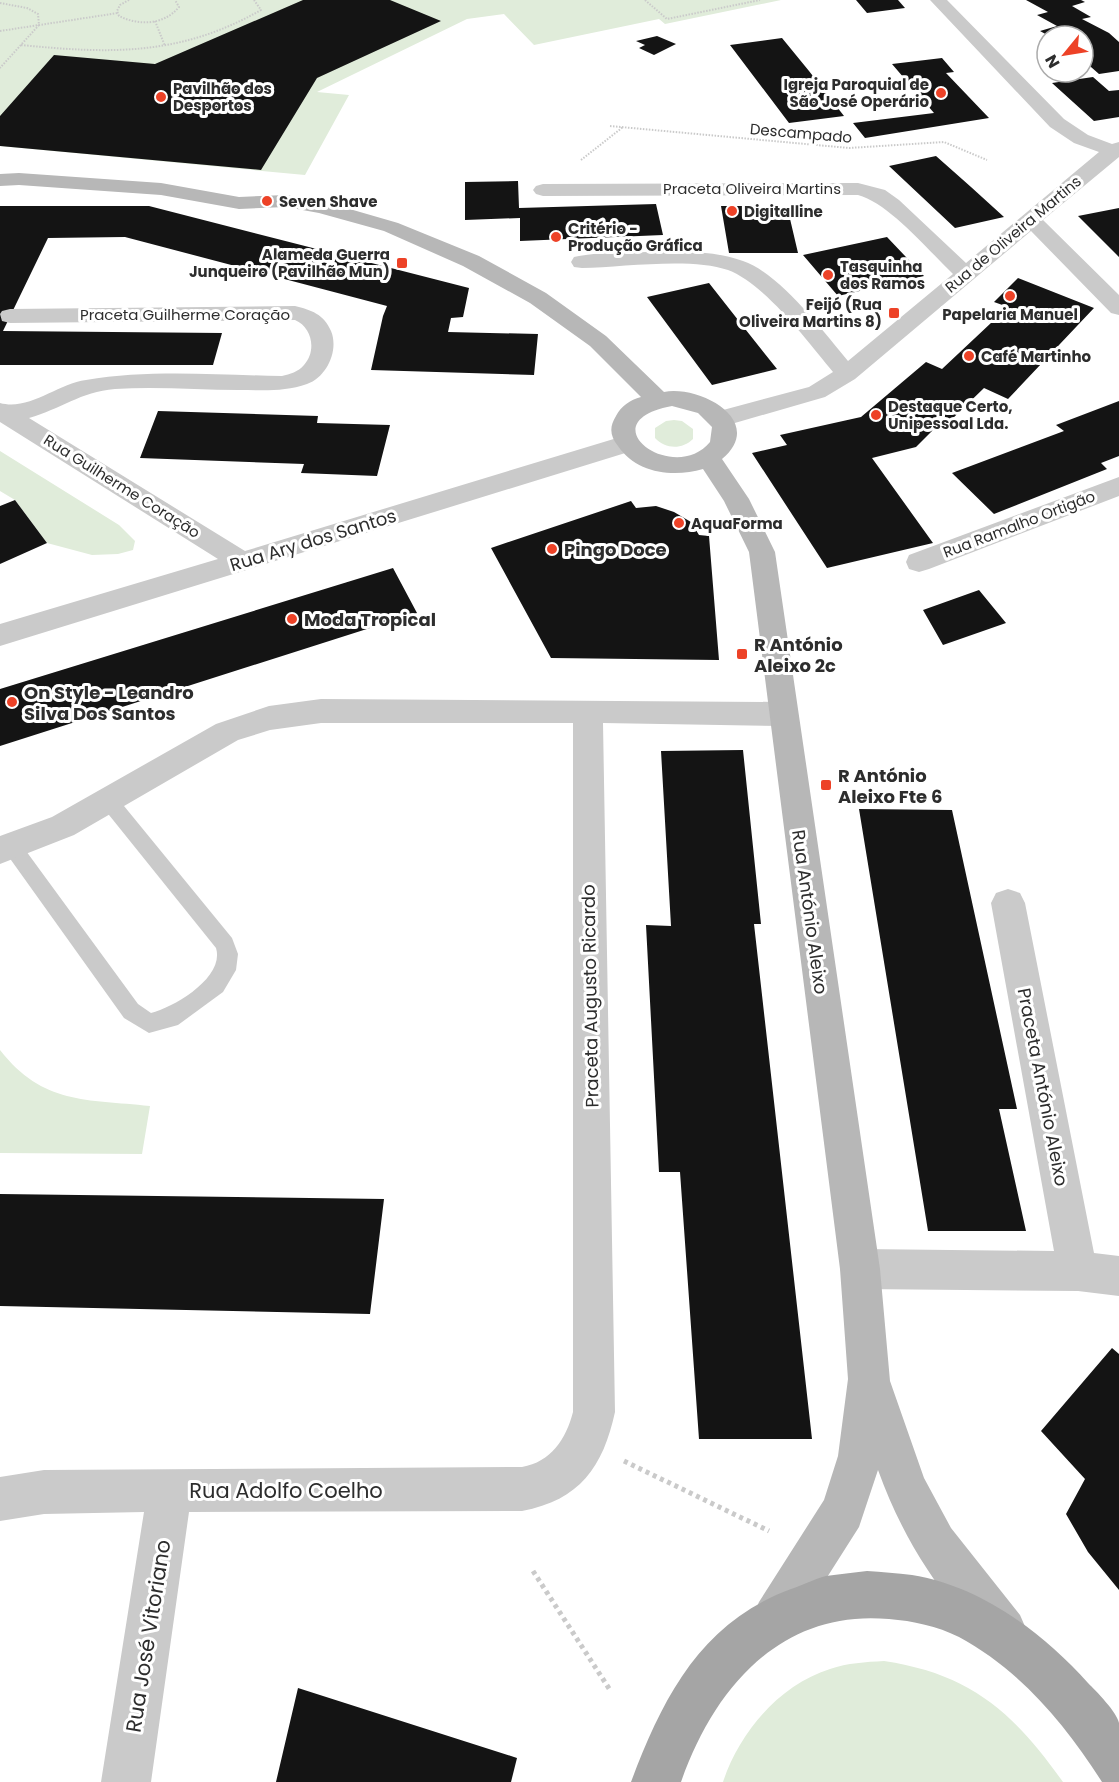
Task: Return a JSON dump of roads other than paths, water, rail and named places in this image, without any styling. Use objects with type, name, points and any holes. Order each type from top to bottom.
[{"type":"main road","points":[[656,1782],[672,1737],[699,1691],[717,1666],[745,1639],[775,1618],[807,1604],[841,1595],[877,1594],[914,1598],[959,1614],[986,1627],[1021,1651],[1102,1725],[1119,1765]]},
{"type":"street","points":[[938,0],[1057,123],[1082,139],[1116,150]]},
{"type":"street","name":"Rua de Oliveira Martins","points":[[721,419],[817,392],[848,374],[1116,150]]},
{"type":"street","points":[[6,178],[161,189],[239,203],[286,201],[322,207],[391,228],[471,261],[538,298],[598,341],[657,399]]},
{"type":"street","name":"Praceta Oliveira Martins","points":[[543,190],[858,189],[878,194],[892,204],[965,274]]},
{"type":"street","points":[[1031,219],[1119,308]]},
{"type":"street","points":[[582,262],[709,259],[738,266],[764,282],[848,374]]},
{"type":"street","name":"Praceta Guilherme Coração","points":[[4,412],[23,412],[44,405],[74,389],[115,382],[282,383],[306,376],[317,363],[323,348],[322,333],[311,318],[295,313],[10,316]]},
{"type":"street","points":[[657,399],[680,399],[701,404],[721,419],[726,433],[721,447],[708,458],[692,464],[673,465],[637,455],[626,444],[622,433],[623,422],[630,412],[642,404],[657,399]]},
{"type":"street","name":"Rua Guilherme Coração","points":[[4,412],[243,562]]},
{"type":"street","name":"Rua Ary dos Santos","points":[[0,635],[626,444]]},
{"type":"street","name":"Rua António Aleixo","points":[[708,458],[736,499],[762,552],[782,714],[860,1269],[869,1379],[860,1456],[843,1511],[775,1618]]},
{"type":"street","name":"Rua Ramalho Ortigão","points":[[919,562],[1119,486]]},
{"type":"street","points":[[5,848],[63,826],[227,732],[269,718],[321,711],[782,714]]},
{"type":"street","name":"Praceta Augusto Ricardo","points":[[576,1456],[594,1412],[588,711]]},
{"type":"street","name":"Praceta António Aleixo","points":[[1008,903],[1078,1271]]},
{"type":"street","points":[[860,1269],[1078,1271],[1119,1276]]},
{"type":"street","name":"Rua António Aleixo","points":[[869,1379],[895,1457],[918,1514],[950,1564],[1021,1651]]},
{"type":"street","name":"Rua Adolfo Coelho","points":[[0,1499],[44,1492],[522,1489],[544,1484],[576,1456]]},
{"type":"street","name":"Rua José Vitoriano","points":[[126,1782],[170,1490]]},
{"type":"lane","points":[[5,848],[131,1011],[149,1023],[164,1021],[216,985],[226,970],[228,954],[225,944],[108,800]]},
{"type":"place","name":"Igreja Paroquial de São José Operário","points":[[941,93]]},
{"type":"place","name":"Pavilhão dos Desportos","points":[[161,97]]},
{"type":"place","name":"Seven Shave","points":[[267,201]]},
{"type":"place","name":"Digitalline","points":[[732,211]]},
{"type":"place","name":"Critério - Produção Gráfica","points":[[556,237]]},
{"type":"place","name":"Alameda Guerra Junqueiro (Pavilhão Mun)","points":[[402,263]]},
{"type":"place","name":"Tasquinha dos Ramos","points":[[828,275]]},
{"type":"place","name":"Papelaria Manuel","points":[[1010,296]]},
{"type":"place","name":"Feijó (Rua Oliveira Martins 8)","points":[[894,313]]},
{"type":"place","name":"Café Martinho","points":[[969,356]]},
{"type":"place","name":"Destaque Certo, Unipessoal Lda.","points":[[876,415]]},
{"type":"place","name":"AquaForma","points":[[679,523]]},
{"type":"place","name":"Pingo Doce","points":[[552,549]]},
{"type":"place","name":"Moda Tropical","points":[[292,619]]},
{"type":"place","name":"R António Aleixo 2c","points":[[742,654]]},
{"type":"place","name":"On Style - Leandro Silva Dos Santos","points":[[12,702]]},
{"type":"place","name":"R António Aleixo Fte 6","points":[[826,785]]}]
